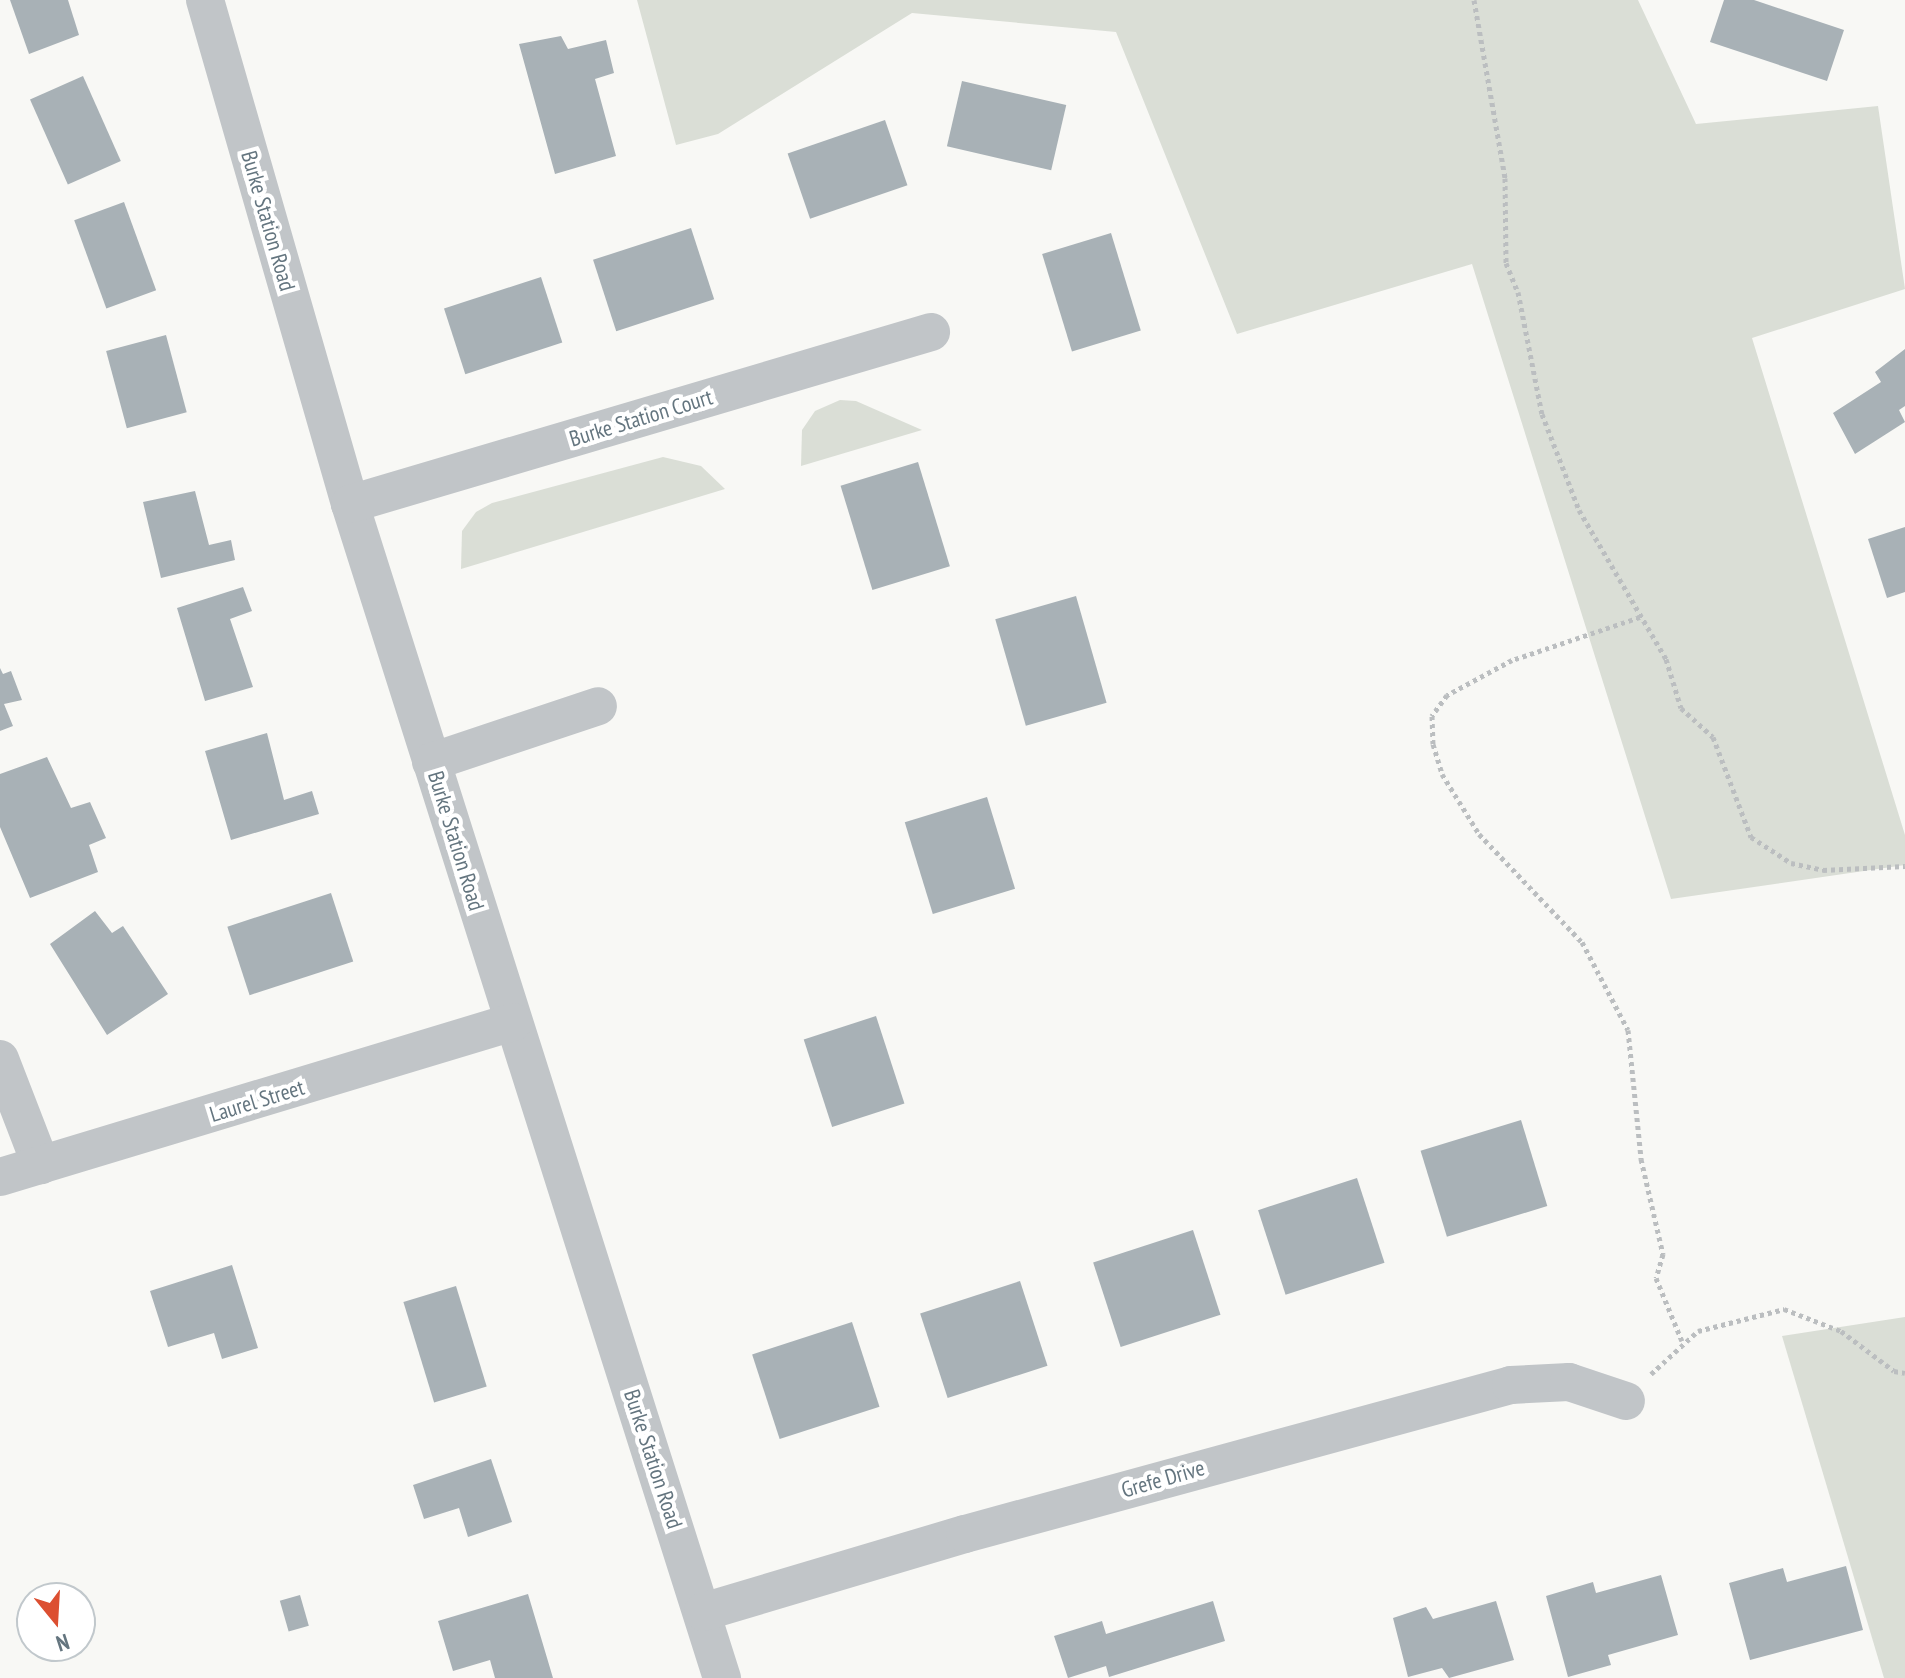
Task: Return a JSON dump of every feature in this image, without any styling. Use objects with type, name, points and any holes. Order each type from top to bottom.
[{"type":"street","name":"Burke Station Road","points":[[205,0],[350,504],[722,1678]]},
{"type":"street","name":"Burke Station Court","points":[[350,504],[931,332]]},
{"type":"street","points":[[431,762],[598,706]]},
{"type":"street","name":"Laurel Street","points":[[0,1177],[37,1153],[513,1022]]},
{"type":"street","points":[[0,1059],[37,1153]]},
{"type":"street","name":"Grefe Drive","points":[[703,1612],[965,1534],[1511,1385],[1569,1382],[1626,1401]]},
{"type":"path","points":[[1474,0],[1505,178],[1506,263],[1518,292],[1542,414],[1579,510],[1666,659],[1681,708],[1696,720],[1724,759],[1733,799],[1751,837],[1791,863],[1823,870],[1905,866]]},
{"type":"path","points":[[1640,617],[1509,663],[1447,695],[1432,716],[1433,744],[1442,774],[1479,834],[1582,942],[1628,1030],[1641,1159],[1663,1254],[1656,1278],[1682,1341]]},
{"type":"path","points":[[1626,1401],[1682,1341],[1698,1331],[1784,1309],[1841,1331],[1894,1371],[1905,1373]]},
{"type":"shaded area","points":[[637,0],[1638,0],[1696,124],[1878,106],[1905,289],[1752,338],[1905,835],[1905,865],[1671,899],[1472,264],[1237,334],[1116,32],[912,13],[718,134],[676,145]]},
{"type":"shaded area","points":[[840,400],[856,401],[922,430],[801,466],[802,430],[815,411]]},
{"type":"shaded area","points":[[663,457],[701,466],[725,489],[461,569],[462,531],[476,512],[492,503]]},
{"type":"shaded area","points":[[1905,1317],[1905,1678],[1884,1678],[1782,1336]]},
{"type":"building","points":[[10,0],[68,0],[79,35],[29,54]]},
{"type":"building","points":[[1724,0],[1754,0],[1844,30],[1827,81],[1710,42]]},
{"type":"building","points":[[561,36],[568,49],[606,40],[614,73],[595,79],[616,156],[555,174],[519,44]]},
{"type":"building","points":[[83,76],[121,161],[68,185],[30,100]]},
{"type":"building","points":[[962,81],[1066,105],[1051,170],[947,146]]},
{"type":"building","points":[[885,120],[907,185],[810,219],[788,154]]},
{"type":"building","points":[[124,202],[156,290],[106,308],[74,220]]},
{"type":"building","points":[[691,228],[714,299],[616,331],[593,260]]},
{"type":"building","points":[[1111,233],[1141,331],[1072,352],[1042,254]]},
{"type":"building","points":[[541,277],[562,343],[465,374],[444,309]]},
{"type":"building","points":[[166,335],[187,412],[127,428],[106,351]]},
{"type":"building","points":[[1905,349],[1905,406],[1899,410],[1905,422],[1855,454],[1833,413],[1881,382],[1875,372]]},
{"type":"building","points":[[918,462],[950,566],[872,590],[841,486]]},
{"type":"building","points":[[195,491],[209,545],[231,540],[235,560],[161,578],[143,502]]},
{"type":"building","points":[[1905,527],[1905,592],[1887,598],[1868,539]]},
{"type":"building","points":[[243,587],[252,611],[230,619],[253,687],[205,701],[177,608]]},
{"type":"building","points":[[1076,596],[1107,703],[1026,726],[995,619]]},
{"type":"building","points":[[0,668],[3,674],[11,671],[22,700],[4,704],[13,726],[0,731]]},
{"type":"building","points":[[267,733],[284,800],[312,791],[319,814],[231,840],[205,751]]},
{"type":"building","points":[[47,757],[71,808],[90,802],[106,838],[89,845],[98,872],[30,898],[0,827],[0,774]]},
{"type":"building","points":[[987,797],[1015,889],[933,914],[905,822]]},
{"type":"building","points":[[331,893],[353,961],[250,995],[227,927]]},
{"type":"building","points":[[95,911],[112,933],[123,926],[168,994],[107,1035],[50,944]]},
{"type":"building","points":[[876,1016],[904,1103],[832,1127],[804,1039]]},
{"type":"building","points":[[1521,1120],[1547,1206],[1447,1237],[1421,1151]]},
{"type":"building","points":[[1357,1178],[1385,1263],[1286,1295],[1258,1210]]},
{"type":"building","points":[[1193,1230],[1221,1315],[1121,1347],[1093,1262]]},
{"type":"building","points":[[232,1265],[258,1348],[222,1359],[214,1333],[168,1347],[150,1291]]},
{"type":"building","points":[[1020,1281],[1048,1366],[948,1398],[920,1313]]},
{"type":"building","points":[[456,1286],[487,1386],[434,1402],[403,1302]]},
{"type":"building","points":[[852,1322],[880,1407],[780,1439],[752,1354]]},
{"type":"building","points":[[491,1459],[512,1522],[468,1537],[459,1508],[424,1519],[413,1485]]},
{"type":"building","points":[[1846,1566],[1863,1630],[1750,1660],[1729,1583],[1783,1568],[1787,1582]]},
{"type":"building","points":[[1661,1575],[1678,1635],[1608,1655],[1611,1665],[1568,1677],[1546,1596],[1593,1582],[1596,1593]]},
{"type":"building","points":[[528,1594],[553,1678],[495,1678],[490,1660],[453,1671],[438,1621]]},
{"type":"building","points":[[300,1595],[309,1626],[289,1632],[280,1601]]},
{"type":"building","points":[[1213,1601],[1225,1641],[1109,1677],[1106,1666],[1068,1678],[1054,1636],[1102,1621],[1106,1634]]},
{"type":"building","points":[[1496,1601],[1514,1660],[1449,1678],[1442,1668],[1408,1677],[1393,1618],[1426,1607],[1433,1619]]}]
